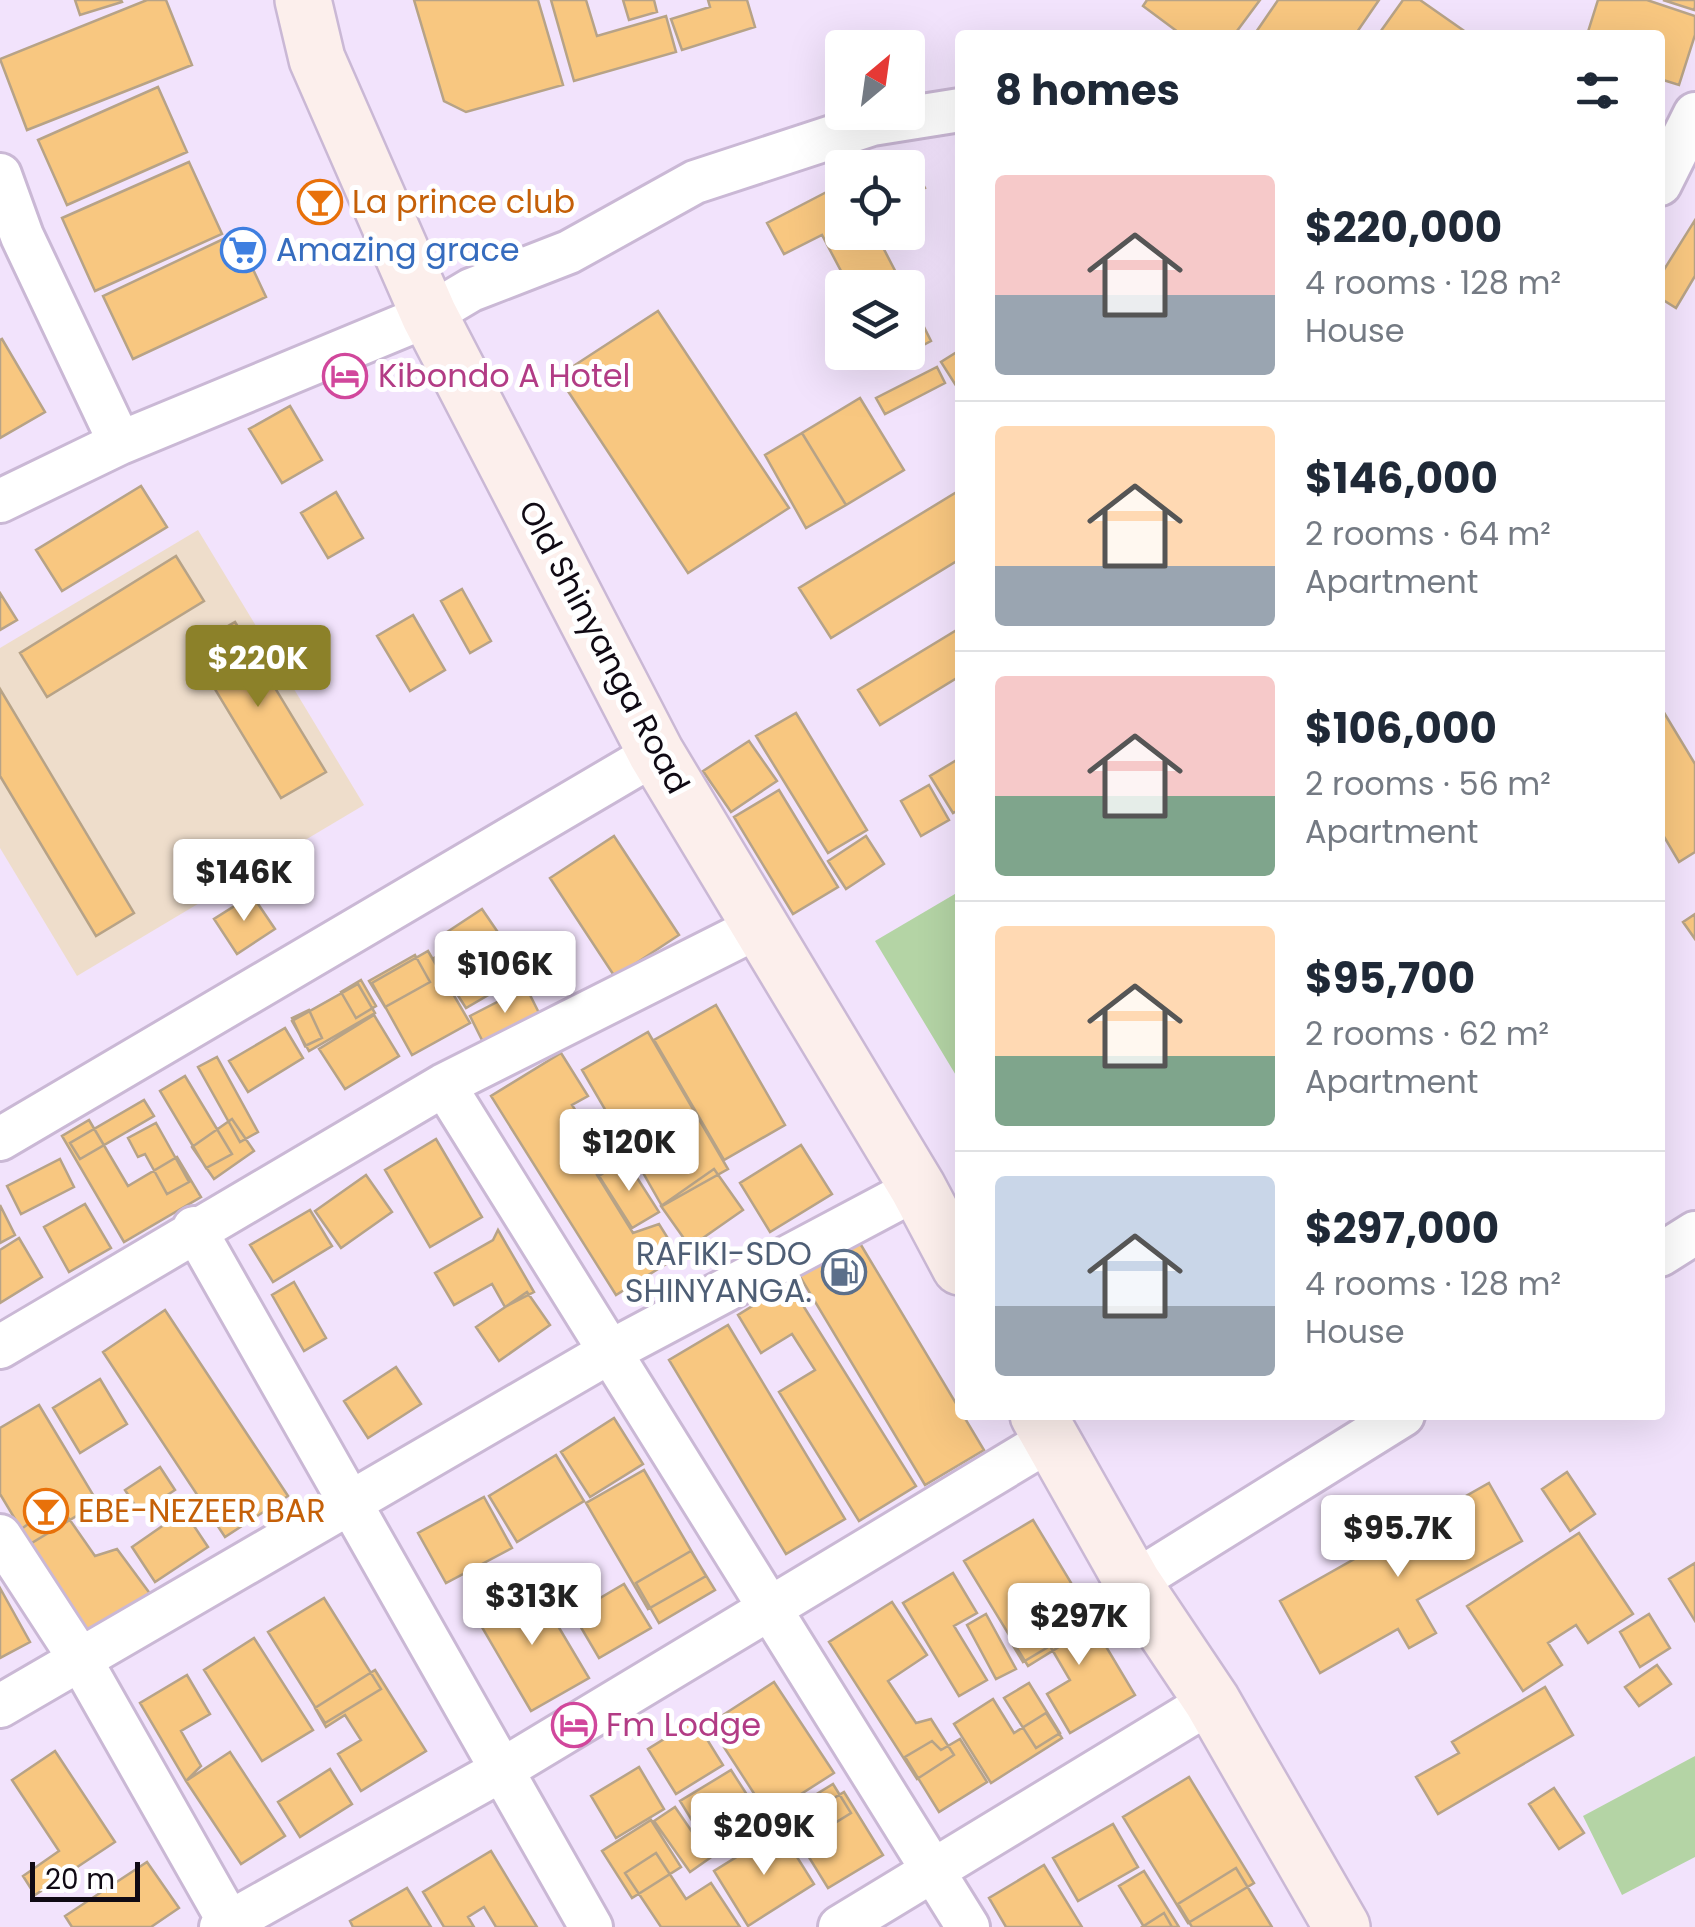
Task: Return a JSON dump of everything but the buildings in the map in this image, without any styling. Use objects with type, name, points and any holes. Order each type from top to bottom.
[{"type":"main road","name":"Old Shinyanga Road","points":[[304,0],[317,59],[429,316],[656,753],[918,1188],[955,1258]]},
{"type":"main road","points":[[1044,1427],[1133,1583],[1212,1701],[1342,1927]]},
{"type":"street","points":[[0,500],[120,444],[429,316],[471,290],[570,252],[694,182],[872,124],[955,111]]},
{"type":"street","points":[[1665,174],[1695,114]]},
{"type":"street","points":[[0,175],[22,236],[120,444]]},
{"type":"street","points":[[0,1139],[656,753]]},
{"type":"street","points":[[0,1346],[194,1228],[444,1084],[762,926]]},
{"type":"street","points":[[444,1084],[613,1350],[770,1611],[968,1927]]},
{"type":"street","points":[[0,1706],[613,1350],[918,1188]]},
{"type":"street","points":[[194,1228],[591,1927]]},
{"type":"street","points":[[1665,1252],[1695,1234]]},
{"type":"street","points":[[1133,1583],[1395,1420]]},
{"type":"street","points":[[0,1536],[80,1660],[228,1925],[500,1771],[770,1611],[1044,1427]]},
{"type":"street","points":[[840,1927],[1212,1701]]},
{"type":"shaded area","points":[[198,530],[364,805],[77,976],[0,848],[0,648]]},
{"type":"green space","points":[[955,894],[955,1074],[875,941]]},
{"type":"green space","points":[[1695,1756],[1695,1857],[1622,1895],[1583,1816]]},
{"type":"place","name":"La prince club","points":[[320,202]]},
{"type":"place","name":"Amazing grace","points":[[243,250]]},
{"type":"place","name":"Kibondo A Hotel","points":[[345,376]]},
{"type":"place","name":"RAFIKI-SDO SHINYANGA.","points":[[844,1272]]},
{"type":"place","name":"EBE-NEZEER BAR","points":[[46,1511]]},
{"type":"place","name":"Fm Lodge","points":[[574,1725]]}]
